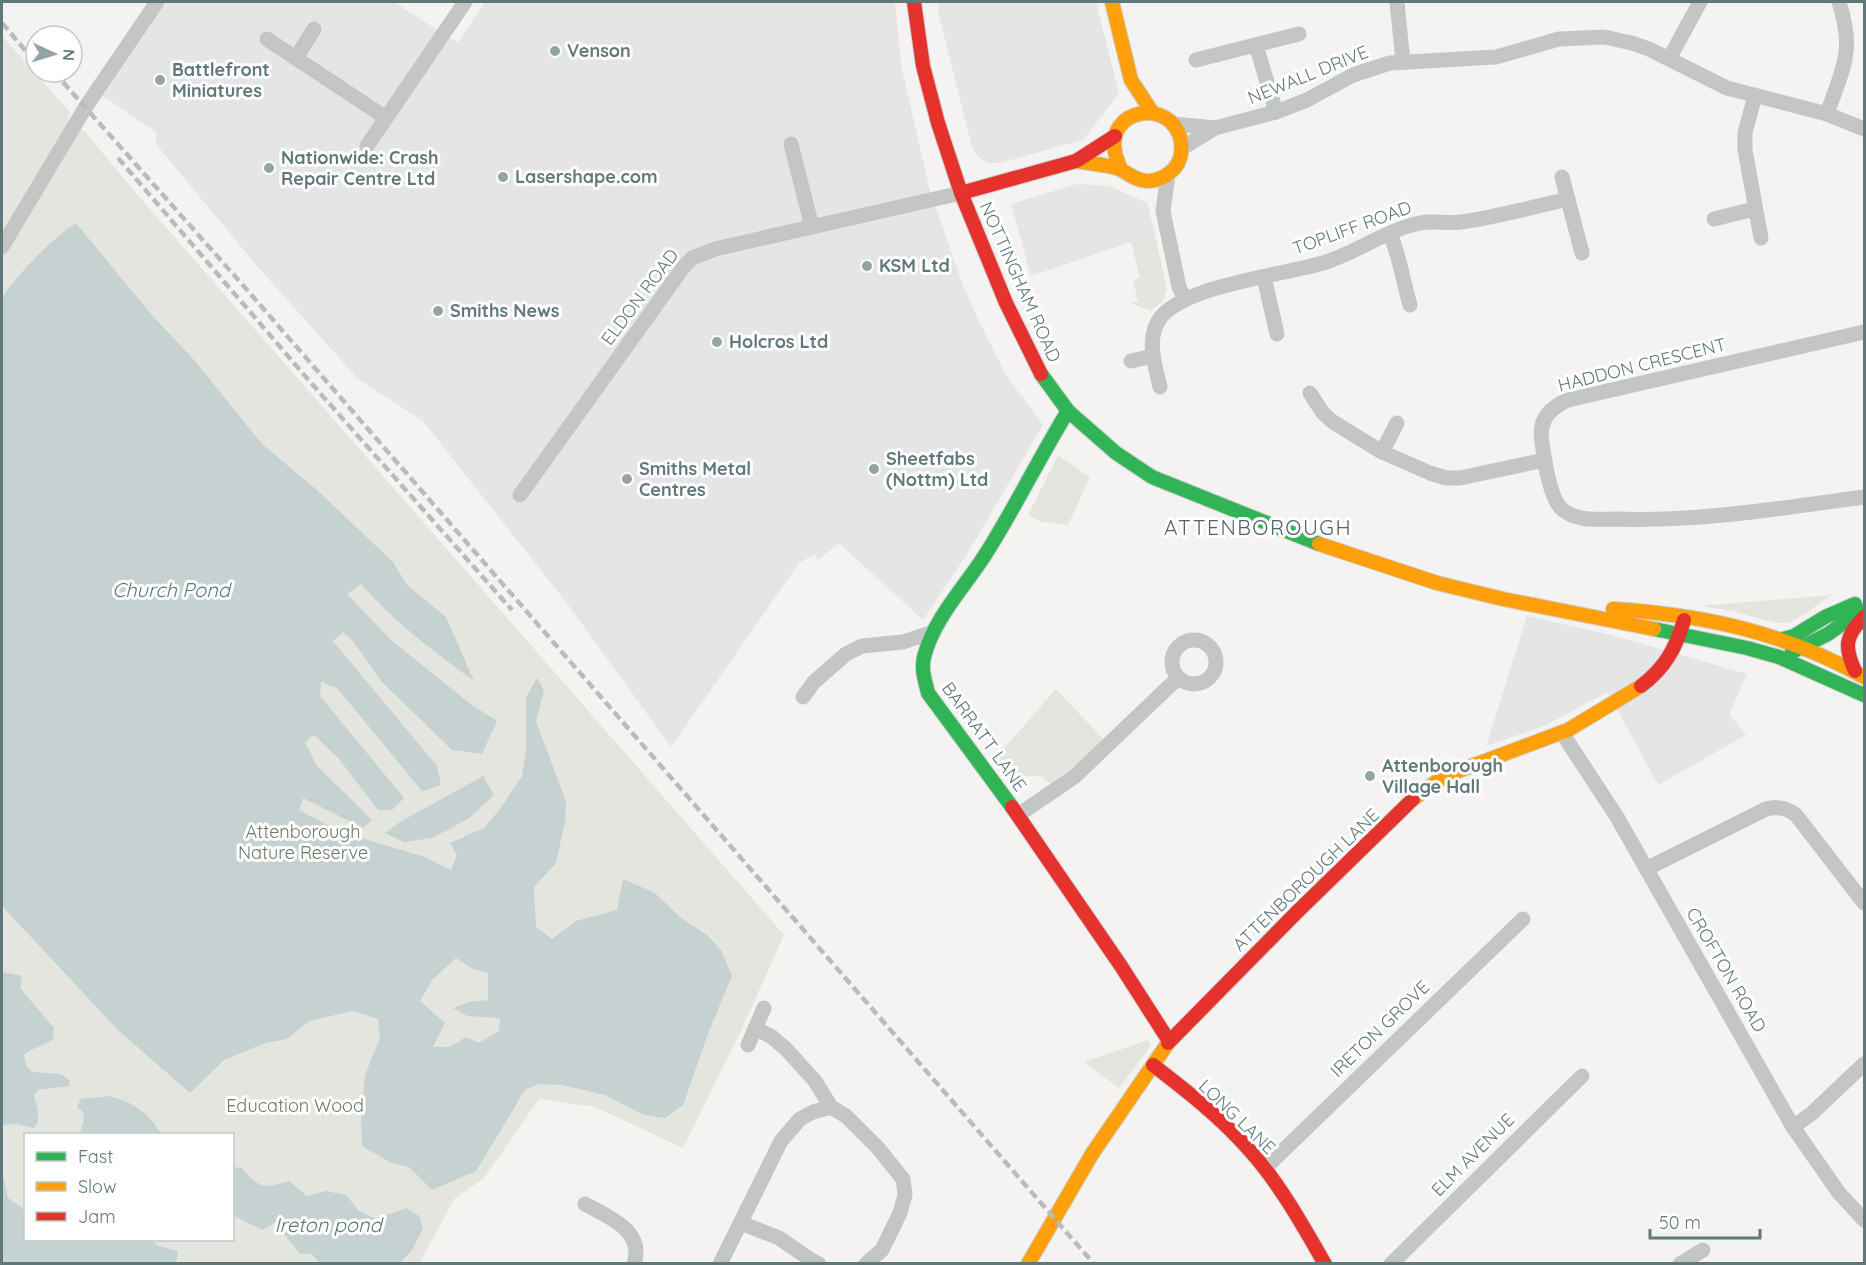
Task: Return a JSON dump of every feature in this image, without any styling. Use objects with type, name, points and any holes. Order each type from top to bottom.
[{"type":"street","points":[[2,247],[85,108],[157,2]]},
{"type":"street","points":[[367,146],[465,2]]},
{"type":"street","name":"NOTTINGHAM ROAD","points":[[914,2],[926,77],[938,123],[961,193],[1006,303],[1039,371],[1068,411],[1139,470],[1302,538],[1437,583],[1503,599],[1748,648],[1779,657],[1864,695]]},
{"type":"street","points":[[1112,2],[1131,80],[1152,112]]},
{"type":"street","points":[[1397,2],[1403,62]]},
{"type":"street","points":[[1669,58],[1700,2]]},
{"type":"street","points":[[1827,114],[1848,49],[1846,23],[1839,2]]},
{"type":"street","points":[[296,58],[314,29]]},
{"type":"street","points":[[1196,60],[1299,34]]},
{"type":"street","name":"NEWALL DRIVE","points":[[1182,148],[1215,128],[1276,112],[1306,100],[1353,75],[1390,63],[1496,57],[1559,39],[1592,37],[1632,43],[1669,58],[1727,88],[1827,114],[1864,129]]},
{"type":"street","points":[[267,39],[386,118]]},
{"type":"street","points":[[1256,45],[1276,112]]},
{"type":"street","points":[[961,193],[1076,161],[1115,136],[1125,120],[1131,80]]},
{"type":"street","points":[[1755,96],[1745,132],[1744,150],[1761,238]]},
{"type":"street","points":[[1115,136],[1114,156],[1122,170],[1134,179],[1145,182],[1156,181],[1168,175],[1179,163],[1182,148],[1181,137],[1174,124],[1152,112],[1138,114],[1125,120]]},
{"type":"street","name":"NEWALL DRIVE","points":[[1174,124],[1215,128]]},
{"type":"street","points":[[791,144],[812,227]]},
{"type":"street","points":[[1076,161],[1122,170]]},
{"type":"street","points":[[1168,175],[1163,211],[1179,287],[1185,299]]},
{"type":"street","points":[[1562,177],[1582,253]]},
{"type":"street","points":[[1145,182],[1163,211]]},
{"type":"street","name":"ELDON ROAD","points":[[520,495],[692,258],[715,249],[961,193]]},
{"type":"street","name":"TOPLIFF ROAD","points":[[1160,387],[1153,356],[1154,335],[1160,319],[1185,299],[1205,291],[1324,262],[1421,223],[1464,222],[1568,199]]},
{"type":"street","points":[[1714,219],[1754,209]]},
{"type":"street","points":[[1390,234],[1400,259],[1402,278],[1410,305]]},
{"type":"street","points":[[1264,277],[1277,333]]},
{"type":"street","name":"HADDON CRESCENT","points":[[1864,332],[1559,404],[1547,414],[1542,424],[1541,440],[1556,502],[1564,511],[1579,518],[1658,520],[1699,518],[1864,497]]},
{"type":"street","points":[[1131,361],[1153,356]]},
{"type":"street","points":[[1310,393],[1323,413],[1333,422],[1382,452],[1430,473],[1454,478],[1545,460]]},
{"type":"street","name":"BARRATT LANE","points":[[1068,411],[986,554],[933,632],[923,659],[923,675],[928,693],[1018,815],[1169,1041]]},
{"type":"street","points":[[1382,452],[1397,423]]},
{"type":"street","points":[[1783,639],[1794,636],[1825,617],[1855,604],[1864,603]]},
{"type":"street","name":"NOTTINGHAM ROAD","points":[[1548,607],[1649,611],[1743,628],[1783,639],[1830,657],[1860,674]]},
{"type":"street","points":[[1779,657],[1828,634],[1864,611]]},
{"type":"street","name":"ATTENBOROUGH LANE","points":[[1028,1263],[1092,1154],[1169,1041],[1296,913],[1420,793],[1435,782],[1562,733],[1641,686],[1662,670],[1681,634],[1685,617]]},
{"type":"street","points":[[1860,674],[1848,655],[1847,646],[1850,629],[1864,617]]},
{"type":"street","points":[[803,697],[814,682],[846,654],[862,646],[903,642],[933,632]]},
{"type":"street","points":[[903,642],[923,659]]},
{"type":"street","points":[[1018,815],[1074,777],[1178,678]]},
{"type":"street","name":"CROFTON ROAD","points":[[1562,733],[1617,817],[1793,1127],[1839,1193],[1864,1220]]},
{"type":"street","points":[[1646,869],[1766,809],[1779,807],[1796,815],[1864,903]]},
{"type":"street","name":"IRETON GROVE","points":[[1264,1168],[1523,919]]},
{"type":"street","points":[[748,1045],[764,1008]]},
{"type":"street","points":[[755,1028],[772,1037],[786,1049],[815,1081],[831,1107],[846,1116],[882,1153],[903,1179],[905,1195],[900,1213],[882,1250],[866,1263]]},
{"type":"street","points":[[1793,1127],[1812,1114],[1864,1064]]},
{"type":"street","name":"LONG LANE","points":[[1153,1065],[1194,1097],[1245,1145],[1264,1168],[1303,1225],[1325,1263]]},
{"type":"street","name":"ELM AVENUE","points":[[1391,1263],[1582,1076]]},
{"type":"street","points":[[720,1263],[781,1141],[800,1119],[813,1112],[831,1107]]},
{"type":"street","points":[[585,1204],[622,1224],[636,1244],[637,1255],[634,1263]]},
{"type":"street","points":[[741,1223],[779,1238],[819,1263]]},
{"type":"street","points":[[1687,1262],[1703,1250]]},
{"type":"shaded area","points":[[166,2],[394,2],[458,43],[485,2],[895,2],[901,65],[930,191],[964,288],[977,317],[1007,377],[1043,425],[967,554],[923,620],[839,543],[818,560],[815,554],[799,563],[671,747],[569,606],[423,421],[358,379],[257,266],[155,143],[157,133],[103,96]]},
{"type":"shaded area","points":[[938,2],[1096,2],[1119,93],[1083,140],[1000,163],[988,163],[978,157],[972,147],[939,15]]},
{"type":"shaded area","points":[[1077,184],[1109,186],[1147,203],[1155,234],[1031,276],[1011,204]]},
{"type":"shaded area","points":[[1527,616],[1611,635],[1747,674],[1729,714],[1746,735],[1658,785],[1608,692],[1544,726],[1486,746]]},
{"type":"green space","name":"Church Pond","points":[[2,36],[24,61],[24,84],[45,84],[71,113],[67,121],[85,132],[784,935],[739,1035],[683,1148],[595,1107],[539,1099],[484,1178],[454,1199],[420,1263],[2,1263]]},
{"type":"green space","points":[[1155,234],[1167,290],[1163,300],[1151,311],[1130,303],[1138,302],[1133,280],[1140,278],[1131,242]]},
{"type":"green space","points":[[1058,455],[1090,477],[1068,525],[1041,522],[1028,515]]},
{"type":"green space","points":[[1831,595],[1789,623],[1777,623],[1732,611],[1700,606]]},
{"type":"green space","points":[[1056,689],[1103,739],[1083,759],[1051,784],[1042,777],[1012,774],[997,755]]},
{"type":"green space","points":[[1148,1040],[1150,1045],[1148,1050],[1119,1088],[1084,1062]]},
{"type":"water","name":"Church Pond","points":[[76,223],[150,313],[195,361],[262,444],[318,491],[393,562],[407,585],[446,617],[474,681],[400,623],[361,584],[347,594],[390,639],[469,703],[497,721],[482,754],[452,750],[382,682],[352,640],[343,632],[333,641],[437,766],[441,785],[422,791],[337,688],[321,682],[320,696],[404,798],[392,810],[378,810],[339,759],[314,735],[305,742],[317,766],[372,820],[363,828],[303,798],[299,810],[341,832],[425,857],[451,870],[457,855],[450,843],[484,828],[522,776],[526,749],[526,697],[537,678],[544,690],[536,722],[566,801],[565,821],[556,863],[534,887],[536,927],[552,939],[576,921],[617,910],[623,879],[655,893],[681,918],[708,936],[721,950],[732,976],[709,1031],[683,1105],[665,1118],[644,1115],[605,1095],[562,1085],[538,1084],[525,1090],[476,1171],[432,1190],[409,1167],[391,1163],[362,1146],[361,1118],[365,1075],[380,1038],[378,1019],[353,1011],[309,1021],[287,1039],[265,1043],[224,1060],[190,1093],[118,1030],[2,906],[2,297],[36,257]],"holes":[[[456,958],[473,969],[488,973],[488,1000],[469,1002],[453,1008],[467,1016],[500,1018],[499,1031],[479,1043],[466,1037],[450,1047],[433,1047],[445,1023],[420,1001],[432,980]]]},
{"type":"water","points":[[483,776],[494,795],[468,819],[432,838],[404,842],[385,833],[400,822]]},
{"type":"water","points":[[2,972],[22,976],[20,988],[54,1028],[53,1039],[24,1055],[26,1065],[32,1072],[61,1074],[70,1081],[69,1086],[38,1090],[34,1095],[38,1122],[34,1128],[16,1124],[2,1125]]},
{"type":"water","points":[[109,1096],[125,1101],[145,1114],[160,1133],[80,1133],[84,1119],[83,1112],[77,1107],[81,1099]]},
{"type":"water","name":"Ireton pond","points":[[234,1167],[242,1168],[253,1180],[263,1185],[289,1181],[307,1196],[326,1191],[346,1195],[359,1211],[376,1219],[406,1208],[419,1216],[423,1228],[413,1249],[400,1263],[319,1263],[312,1254],[300,1254],[284,1234],[278,1221],[262,1230],[234,1216]]},
{"type":"water","points":[[2,1171],[8,1198],[24,1209],[24,1241],[152,1241],[158,1246],[178,1251],[176,1263],[2,1263]]},
{"type":"railway","points":[[2,23],[24,49]]},
{"type":"railway","points":[[65,84],[241,283],[1094,1264]]},
{"type":"railway","points":[[118,158],[312,384],[512,610]]},
{"type":"traffic: fast","points":[[1041,374],[1068,411],[1116,453],[1152,477],[1319,544]]},
{"type":"traffic: fast","points":[[1012,807],[928,693],[923,662],[942,616],[996,537],[1068,411]]},
{"type":"traffic: fast","points":[[1783,639],[1794,636],[1825,617],[1855,604]]},
{"type":"traffic: fast","points":[[1792,652],[1828,634],[1864,611]]},
{"type":"traffic: fast","points":[[1654,629],[1779,657],[1864,695]]},
{"type":"traffic: slow","points":[[1112,2],[1131,80],[1152,112]]},
{"type":"traffic: slow","points":[[1076,161],[1117,168],[1135,178],[1143,181],[1156,180],[1169,174],[1179,161],[1181,141],[1175,127],[1166,118],[1154,114],[1141,114],[1130,118],[1120,126],[1115,137],[1115,152],[1121,170]]},
{"type":"traffic: slow","points":[[1319,544],[1437,583],[1503,599],[1654,629]]},
{"type":"traffic: slow","points":[[1613,609],[1679,616],[1742,628],[1803,648],[1864,677]]},
{"type":"traffic: slow","points":[[1413,799],[1453,773],[1568,730],[1641,686]]},
{"type":"traffic: slow","points":[[1028,1264],[1092,1154],[1168,1043]]},
{"type":"traffic: jam","points":[[914,2],[923,66],[938,123],[961,193],[1006,303],[1041,374]]},
{"type":"traffic: jam","points":[[961,193],[1076,161],[1115,136]]},
{"type":"traffic: jam","points":[[1855,671],[1849,655],[1848,642],[1853,630],[1864,617]]},
{"type":"traffic: jam","points":[[1641,686],[1663,665],[1677,640],[1684,620]]},
{"type":"traffic: jam","points":[[1168,1043],[1413,799]]},
{"type":"traffic: jam","points":[[1012,807],[1121,966],[1169,1041]]},
{"type":"traffic: jam","points":[[1153,1065],[1217,1117],[1252,1153],[1282,1193],[1325,1264]]},
{"type":"place","name":"Venson","points":[[555,51]]},
{"type":"place","name":"Battlefront Miniatures","points":[[160,80]]},
{"type":"place","name":"Nationwide: Crash Repair Centre Ltd","points":[[269,168]]},
{"type":"place","name":"Lasershape.com","points":[[503,177]]},
{"type":"place","name":"KSM Ltd","points":[[867,266]]},
{"type":"place","name":"Smiths News","points":[[438,311]]},
{"type":"place","name":"Holcros Ltd","points":[[717,342]]},
{"type":"place","name":"Sheetfabs (Nottm) Ltd","points":[[874,469]]},
{"type":"place","name":"Smiths Metal Centres","points":[[627,479]]},
{"type":"place","name":"Attenborough Village Hall","points":[[1370,776]]},
{"type":"district","name":"ATTENBOROUGH","points":[[1258,528]]},
{"type":"park label","name":"Attenborough Nature Reserve","points":[[303,842]]},
{"type":"park label","name":"Education Wood","points":[[295,1106]]}]
